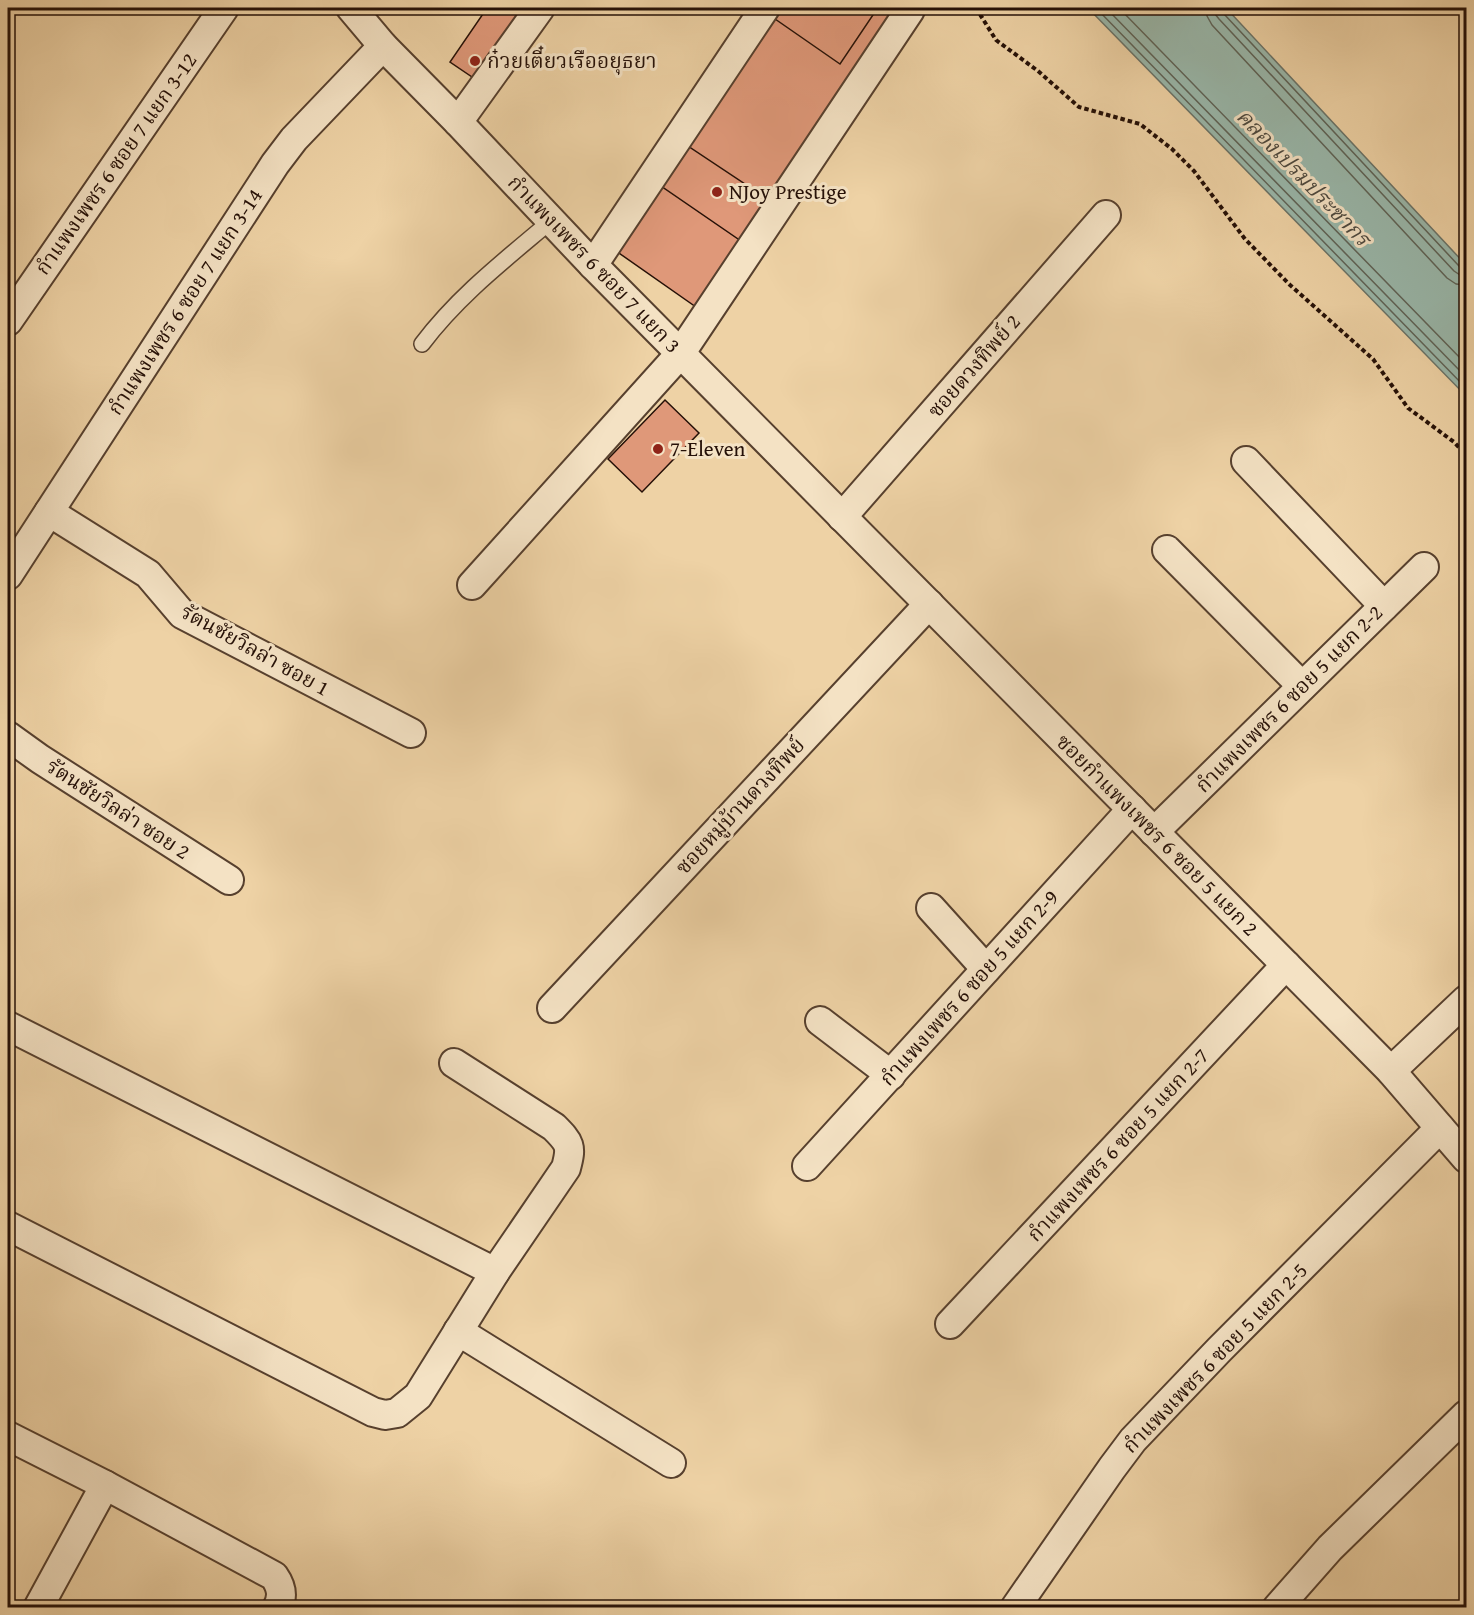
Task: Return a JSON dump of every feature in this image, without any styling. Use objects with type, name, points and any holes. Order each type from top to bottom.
[{"type":"street","name":"กำแพงเพชร 6 ซอย 7 แยก 3-12","points":[[8,321],[224,8]]},
{"type":"street","name":"กำแพงเพชร 6 ซอย 7 แยก 3","points":[[351,8],[383,46],[593,265],[842,517]]},
{"type":"street","points":[[458,122],[540,8]]},
{"type":"street","points":[[593,265],[765,8]]},
{"type":"street","points":[[472,585],[680,354],[910,10]]},
{"type":"street","name":"กำแพงเพชร 6 ซอย 7 แยก 3-14","points":[[8,575],[275,164],[294,139],[383,46]]},
{"type":"street","name":"ซอยดวงทิพย์ 2","points":[[842,517],[1106,215]]},
{"type":"street","points":[[1246,461],[1384,606]]},
{"type":"street","name":"รัตนชัยวิลล่า ซอย 1","points":[[49,512],[148,574],[182,614],[411,733]]},
{"type":"street","name":"ซอยกำแพงเพชร 6 ซอย 5 แยก 2","points":[[842,517],[1391,1071],[1467,1158]]},
{"type":"street","points":[[1167,550],[1302,686]]},
{"type":"street","name":"กำแพงเพชร 6 ซอย 5 แยก 2-2","points":[[1155,832],[1424,567]]},
{"type":"street","name":"ซอยหมู่บ้านดวงทิพย์","points":[[552,1008],[928,604]]},
{"type":"street","name":"รัตนชัยวิลล่า ซอย 2","points":[[8,736],[50,766],[230,880]]},
{"type":"street","name":"กำแพงเพชร 6 ซอย 5 แยก 2-9","points":[[807,1166],[1132,810]]},
{"type":"street","points":[[931,908],[986,969]]},
{"type":"street","name":"กำแพงเพชร 6 ซอย 5 แยก 2-7","points":[[950,1324],[1286,965]]},
{"type":"street","points":[[1391,1071],[1467,1000]]},
{"type":"street","points":[[820,1021],[891,1075]]},
{"type":"street","points":[[8,1026],[495,1272]]},
{"type":"street","points":[[8,1226],[373,1412],[385,1415],[397,1413],[417,1396],[495,1272],[566,1168],[570,1152],[567,1139],[554,1126],[454,1063]]},
{"type":"street","name":"กำแพงเพชร 6 ซอย 5 แยก 2-5","points":[[1015,1608],[1133,1440],[1211,1358],[1440,1128]]},
{"type":"street","points":[[458,1331],[670,1463]]},
{"type":"street","points":[[1277,1608],[1330,1548],[1467,1415]]},
{"type":"street","points":[[8,1436],[105,1485],[274,1576],[280,1584],[281,1592],[277,1608]]},
{"type":"street","points":[[38,1608],[105,1485]]},
{"type":"lane","points":[[422,344],[449,312],[476,286],[552,220]]},
{"type":"path","points":[[976,8],[996,40],[1038,71],[1079,107],[1140,124],[1172,149],[1194,171],[1245,239],[1290,285],[1372,359],[1408,408],[1454,442],[1467,455]]},
{"type":"water","name":"คลองเปรมประชากร","points":[[1088,8],[1226,8],[1466,265],[1466,396]]},
{"type":"building","points":[[487,8],[528,8],[478,81],[450,62]]},
{"type":"building","points":[[783,8],[901,8],[696,307],[616,251]]},
{"type":"building","points":[[783,8],[901,8],[741,241],[661,186]]},
{"type":"building","points":[[869,8],[901,8],[769,200],[688,146],[775,19],[840,64],[875,12]]},
{"type":"building","points":[[665,400],[699,433],[642,492],[608,459]]},
{"type":"place","name":"ก๋วยเตี๋ยวเรืออยุธยา","points":[[475,61]]},
{"type":"place","name":"NJoy Prestige","points":[[717,192]]},
{"type":"place","name":"7-Eleven","points":[[658,449]]}]
